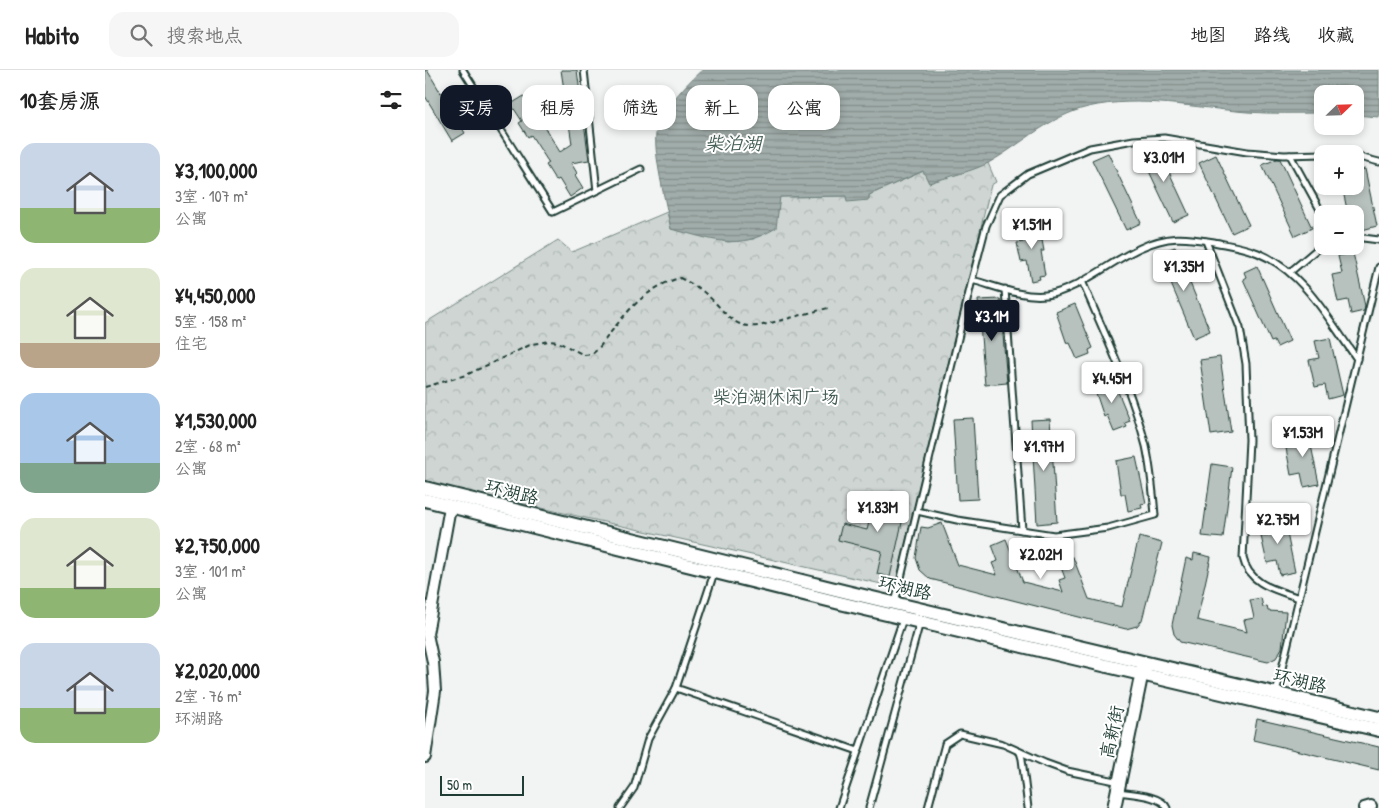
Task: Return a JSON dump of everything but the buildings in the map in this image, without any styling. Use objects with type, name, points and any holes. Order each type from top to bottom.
[{"type":"street","name":"环湖路","points":[[425,488],[1143,668],[1379,730]]},
{"type":"street","name":"环湖路","points":[[425,500],[714,572],[902,609],[920,621],[1276,694],[1379,718]]},
{"type":"street","points":[[425,758],[435,691],[433,662],[427,634],[450,507]]},
{"type":"street","name":"高新街","points":[[1114,808],[1143,668]]},
{"type":"lane","points":[[463,70],[553,212],[641,169]]},
{"type":"lane","points":[[584,70],[597,191]]},
{"type":"lane","points":[[839,808],[902,609],[917,511],[986,226],[999,195],[1028,174],[1089,148],[1135,140],[1164,138],[1247,152],[1290,155],[1314,154]]},
{"type":"lane","points":[[1290,155],[1318,205]]},
{"type":"lane","points":[[1364,158],[1379,162]]},
{"type":"lane","points":[[972,280],[1031,296],[1045,295],[1067,289],[1131,252],[1153,243],[1186,237],[1206,241],[1257,253],[1274,261],[1290,272],[1309,292],[1357,359]]},
{"type":"lane","points":[[1364,238],[1379,240]]},
{"type":"lane","points":[[1206,241],[1240,328],[1246,364],[1249,440],[1243,558],[1250,574],[1261,584],[1299,598]]},
{"type":"lane","points":[[1290,272],[1314,252]]},
{"type":"lane","points":[[1276,694],[1379,267]]},
{"type":"lane","points":[[917,511],[957,520],[1054,535],[1127,524],[1155,514],[1151,473],[1139,422],[1121,372],[1082,281]]},
{"type":"lane","points":[[1005,289],[1022,530]]},
{"type":"lane","points":[[620,808],[634,788],[648,740],[676,688],[714,572]]},
{"type":"lane","points":[[869,808],[920,621]]},
{"type":"lane","points":[[676,688],[858,751]]},
{"type":"lane","points":[[928,808],[945,744],[960,734],[1003,744],[1067,770],[1160,799],[1167,808]]},
{"type":"lane","points":[[1020,752],[1028,808]]},
{"type":"path","points":[[425,387],[466,375],[532,344],[559,342],[583,355],[592,354],[636,303],[660,286],[680,278],[700,288],[730,319],[747,326],[759,326],[828,308]]},
{"type":"green space","name":"柴泊湖休闲广场","points":[[988,163],[996,182],[991,185],[895,587],[425,482],[425,323],[558,240],[572,252],[667,212],[671,229],[728,242],[754,239],[780,197],[846,196],[869,200],[869,195],[924,171],[929,183]]},
{"type":"water","name":"柴泊湖","points":[[702,70],[1379,70],[1379,117],[1364,116],[1364,85],[1314,85],[1314,113],[1256,113],[1147,102],[1127,102],[1088,107],[1074,111],[1049,123],[984,165],[929,183],[923,171],[869,195],[869,200],[847,202],[846,196],[780,197],[776,228],[749,240],[736,242],[712,239],[671,229],[656,149],[657,130],[676,130],[676,97],[686,85],[686,130],[758,130],[758,85],[686,85]]}]
